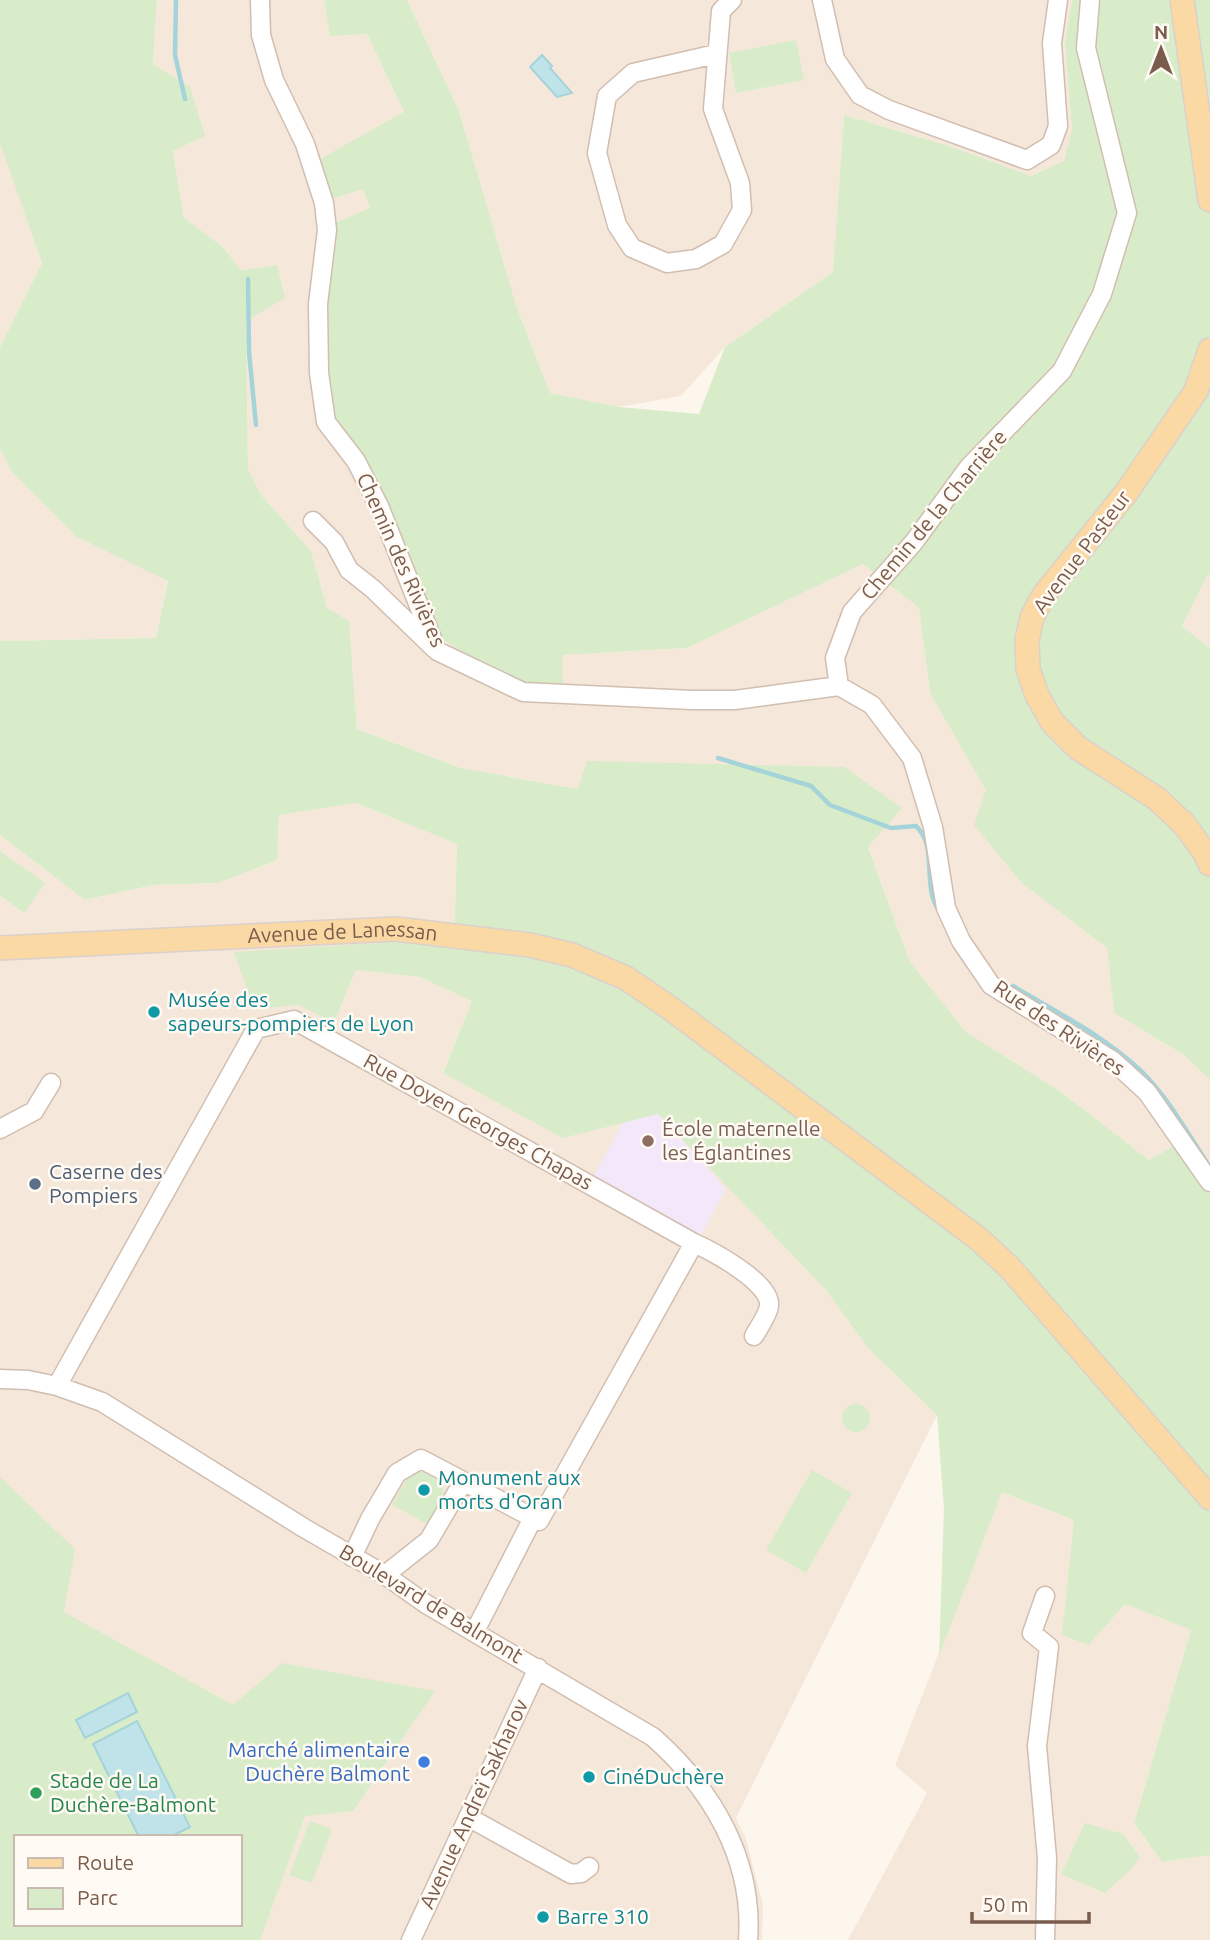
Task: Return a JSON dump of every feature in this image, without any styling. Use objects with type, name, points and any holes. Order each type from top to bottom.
[{"type":"main road","points":[[1182,0],[1210,200]]},
{"type":"main road","name":"Avenue Pasteur","points":[[1210,350],[1196,390],[1126,493],[1044,595],[1032,617],[1027,640],[1028,669],[1037,695],[1052,722],[1078,748],[1156,798],[1184,824],[1210,864]]},
{"type":"main road","name":"Avenue de Lanessan","points":[[0,948],[396,929],[530,945],[572,955],[626,978],[980,1240],[1010,1268],[1210,1498]]},
{"type":"street","name":"Chemin des Rivières","points":[[260,0],[261,35],[274,80],[305,144],[324,203],[327,230],[317,304],[319,373],[326,422],[356,461],[379,506],[438,651],[523,692],[692,701],[735,700],[839,685]]},
{"type":"street","points":[[716,54],[633,73],[607,96],[597,153],[617,225],[632,248],[667,263],[696,259],[723,244],[742,210],[740,183],[713,108],[721,11],[732,0]]},
{"type":"street","points":[[822,0],[835,59],[860,95],[888,110],[1027,160],[1051,145],[1058,126],[1052,43],[1058,0]]},
{"type":"street","name":"Chemin de la Charrière","points":[[839,685],[835,658],[852,612],[914,542],[969,467],[1062,371],[1102,294],[1127,213],[1086,48],[1090,0]]},
{"type":"street","points":[[313,521],[334,542],[349,570],[373,589],[421,638],[438,651]]},
{"type":"street","name":"Rue des Rivières","points":[[839,685],[872,705],[912,758],[933,827],[946,908],[961,941],[990,985],[1113,1061],[1147,1092],[1210,1182]]},
{"type":"street","name":"Rue Doyen Georges Chapas","points":[[57,1386],[256,1029],[294,1020],[694,1243],[721,1255],[767,1295],[769,1306],[754,1336]]},
{"type":"street","points":[[0,1129],[34,1111],[51,1083]]},
{"type":"street","points":[[352,1557],[397,1473],[421,1459],[539,1521],[694,1243]]},
{"type":"street","name":"Boulevard de Balmont","points":[[0,1379],[28,1380],[57,1386],[102,1402],[385,1575],[426,1604],[653,1737],[678,1759],[706,1794],[736,1851],[746,1881],[748,1940]]},
{"type":"street","points":[[385,1575],[429,1540],[463,1482]]},
{"type":"street","points":[[475,1631],[533,1518]]},
{"type":"street","points":[[1045,1596],[1032,1633],[1049,1647],[1037,1746],[1047,1858],[1045,1940]]},
{"type":"street","name":"Avenue Andreï Sakharov","points":[[411,1940],[538,1668]]},
{"type":"street","points":[[467,1817],[571,1874],[581,1873],[589,1867]]},
{"type":"shaded area","points":[[157,0],[324,0],[330,35],[367,34],[404,112],[363,189],[563,686],[563,655],[687,648],[863,564],[919,608],[930,693],[987,790],[1022,883],[1107,948],[1114,1013],[1184,1055],[1210,1080],[1210,1194],[1175,1146],[1149,1160],[1061,1092],[966,1032],[910,962],[868,846],[461,768],[357,729],[349,622],[327,608],[311,551],[261,495],[248,469],[246,320],[277,265],[241,270],[223,247],[184,219],[173,151],[204,136],[153,64]]},
{"type":"shaded area","points":[[407,0],[1072,0],[1065,43],[1072,129],[1065,161],[1031,176],[952,147],[844,115],[833,272],[725,347],[681,396],[619,407],[550,393],[517,308],[459,111]]},
{"type":"shaded area","points":[[0,140],[42,263],[0,347]]},
{"type":"shaded area","points":[[0,448],[11,471],[77,537],[168,580],[156,638],[0,641]]},
{"type":"shaded area","points":[[1210,574],[1210,648],[1182,626]]},
{"type":"shaded area","points":[[356,803],[457,844],[454,946],[356,970],[420,977],[473,1000],[443,1072],[658,1113],[825,1289],[868,1348],[937,1415],[736,1818],[746,1839],[763,1905],[762,1940],[0,1940],[0,835],[86,900],[153,885],[218,883],[277,860],[279,815]]},
{"type":"shaded area","name":"École maternelle les Églantines","points":[[636,1099],[652,1107],[726,1189],[701,1235],[594,1175]]},
{"type":"shaded area","points":[[1002,1492],[1074,1520],[1089,1645],[1125,1604],[1191,1630],[1134,1823],[1162,1862],[1210,1855],[1210,1940],[848,1940],[927,1793],[895,1765]]},
{"type":"green space","points":[[0,0],[157,0],[153,64],[190,87],[205,136],[173,151],[184,218],[223,247],[241,270],[277,265],[285,298],[246,321],[248,469],[261,495],[311,551],[327,608],[349,621],[357,729],[461,768],[578,789],[587,761],[844,767],[902,808],[868,847],[910,962],[966,1032],[1061,1092],[1149,1160],[1174,1146],[1210,1194],[1210,1855],[1162,1862],[1134,1823],[1191,1630],[1125,1604],[1089,1645],[1062,1635],[1074,1520],[1002,1492],[939,1656],[944,1509],[937,1415],[868,1348],[825,1289],[658,1114],[563,1138],[443,1073],[472,1001],[420,977],[356,970],[334,1022],[298,1005],[254,1009],[234,952],[395,942],[454,946],[457,844],[356,803],[279,815],[277,860],[218,883],[153,885],[85,900],[0,835],[0,641],[156,638],[168,581],[77,537],[11,471],[0,448],[0,347],[42,263],[0,143]]},
{"type":"green space","points":[[324,0],[407,0],[459,111],[517,308],[550,393],[619,407],[699,414],[725,347],[833,272],[844,115],[952,147],[1031,176],[1064,161],[1072,129],[1065,43],[1072,0],[1210,0],[1210,574],[1182,626],[1210,648],[1210,1080],[1184,1055],[1114,1013],[1107,948],[1022,883],[974,825],[986,790],[930,693],[919,608],[863,564],[687,648],[563,655],[563,686],[520,683],[477,662],[443,639],[331,419],[324,373],[323,310],[333,224],[370,208],[363,189],[329,200],[320,159],[404,112],[367,34],[330,36]]},
{"type":"green space","points":[[796,40],[804,80],[736,93],[729,53]]},
{"type":"green space","points":[[0,851],[45,883],[24,913],[0,895]]},
{"type":"green space","points":[[856,1404],[866,1408],[870,1418],[866,1428],[856,1432],[846,1428],[842,1418],[846,1408]]},
{"type":"green space","points":[[427,1470],[439,1477],[443,1490],[442,1502],[429,1525],[392,1505],[409,1475]]},
{"type":"green space","points":[[812,1470],[852,1493],[806,1573],[766,1550]]},
{"type":"green space","points":[[0,1477],[75,1549],[64,1612],[233,1705],[282,1663],[435,1691],[353,1811],[305,1816],[260,1940],[0,1940]]},
{"type":"green space","points":[[310,1821],[332,1829],[312,1883],[289,1875]]},
{"type":"green space","points":[[1085,1823],[1123,1834],[1140,1857],[1105,1893],[1061,1874]]},
{"type":"water","points":[[542,55],[572,93],[557,97],[530,67]]},
{"type":"water","points":[[128,1693],[137,1712],[85,1738],[76,1720]]},
{"type":"water","points":[[137,1721],[190,1827],[174,1835],[138,1835],[93,1744]]},
{"type":"waterway","points":[[176,0],[175,55],[185,99]]},
{"type":"waterway","points":[[248,279],[249,352],[256,425]]},
{"type":"waterway","points":[[718,758],[811,786],[830,805],[891,828],[916,826],[923,834],[926,844],[931,889],[938,909]]},
{"type":"waterway","points":[[1013,986],[1095,1035],[1126,1057],[1169,1104],[1210,1167]]},
{"type":"place","name":"Musée des sapeurs-pompiers de Lyon","points":[[154,1012]]},
{"type":"place","name":"École maternelle les Églantines","points":[[648,1141]]},
{"type":"place","name":"Caserne des Pompiers","points":[[35,1184]]},
{"type":"place","name":"Monument aux morts d'Oran","points":[[424,1490]]},
{"type":"place","name":"Marché alimentaire Duchère Balmont","points":[[424,1762]]},
{"type":"place","name":"CinéDuchère","points":[[589,1777]]},
{"type":"place","name":"Stade de La Duchère-Balmont","points":[[36,1793]]},
{"type":"place","name":"Barre 310","points":[[543,1917]]}]
